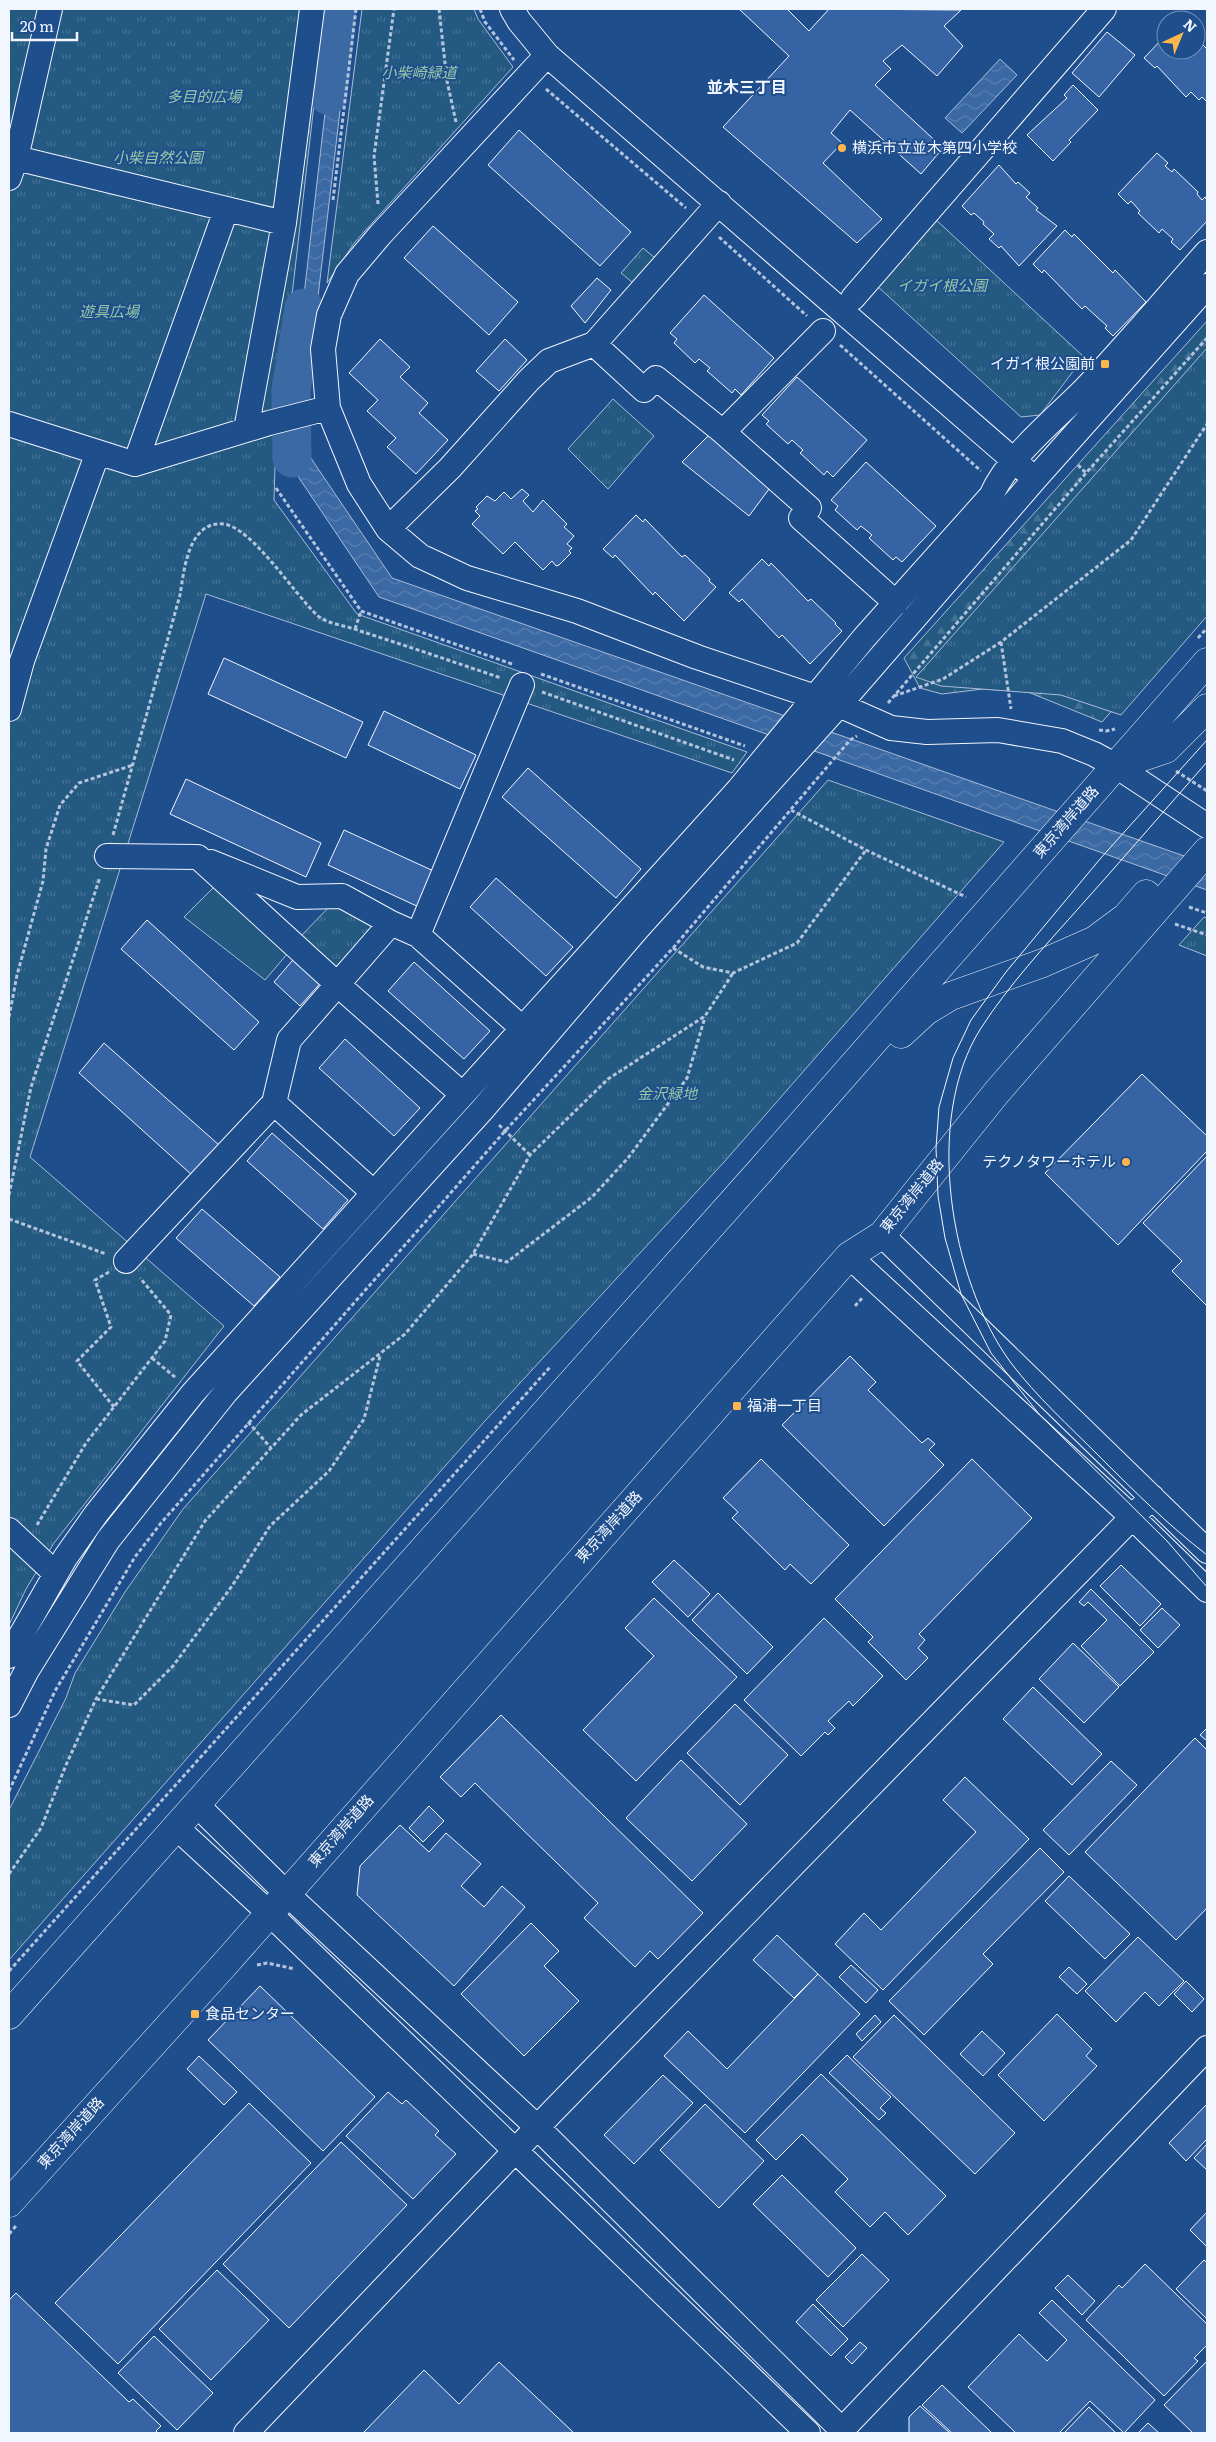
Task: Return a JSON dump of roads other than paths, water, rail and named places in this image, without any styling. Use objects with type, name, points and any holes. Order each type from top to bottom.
[{"type":"highway","name":"東京湾岸道路","points":[[9,2015],[760,1171],[1207,662]]},
{"type":"highway","points":[[1116,766],[1166,749],[1207,708]]},
{"type":"highway","points":[[760,1171],[805,1135],[899,1036],[926,1011],[951,996],[1043,963],[1095,940],[1126,917],[1194,844],[1199,840],[1207,838]]},
{"type":"highway","name":"東京湾岸道路","points":[[9,2203],[278,1903],[849,1256],[882,1235],[997,1092],[1207,851]]},
{"type":"street","points":[[50,9],[12,168],[284,223]]},
{"type":"street","points":[[246,430],[284,223],[312,9]]},
{"type":"street","points":[[512,9],[519,22],[547,55],[1035,479]]},
{"type":"street","points":[[853,298],[1104,9]]},
{"type":"street","points":[[547,55],[380,235],[347,274],[330,315],[323,348],[321,410],[359,484],[388,529],[420,556],[468,578],[576,611],[697,657],[839,704],[891,728],[927,732],[998,730],[1032,734],[1062,741],[1094,754],[1116,766],[1207,826]]},
{"type":"street","points":[[388,529],[450,468],[529,380],[549,361],[594,344],[719,203]]},
{"type":"street","points":[[135,464],[226,210]]},
{"type":"street","points":[[9,1705],[26,1672],[108,1540],[190,1435],[226,1392],[482,1110],[638,928],[774,756],[794,722],[815,696],[991,496],[996,484],[1015,461],[1084,389],[1207,252]]},
{"type":"street","points":[[9,1656],[56,1574],[96,1514],[193,1393],[739,789],[774,756],[818,727],[1207,286]]},
{"type":"street","points":[[723,432],[824,331]]},
{"type":"street","points":[[594,344],[644,390],[656,378],[723,432],[809,508],[801,518],[896,603]]},
{"type":"street","points":[[9,424],[135,464],[269,423],[321,410]]},
{"type":"street","points":[[9,710],[22,661],[98,452]]},
{"type":"street","points":[[418,935],[525,675]]},
{"type":"street","points":[[107,856],[198,857],[298,897],[342,896],[391,923],[418,935],[522,1028]]},
{"type":"street","points":[[198,857],[337,984],[462,1094]]},
{"type":"street","points":[[126,1262],[274,1103],[289,1040],[391,923]]},
{"type":"street","points":[[274,1103],[374,1193]]},
{"type":"street","points":[[882,1235],[1207,1552]]},
{"type":"street","points":[[849,1256],[1132,1517],[1207,1590]]},
{"type":"street","points":[[246,2433],[537,2127],[1152,1497]]},
{"type":"street","points":[[17,1537],[56,1574]]},
{"type":"street","points":[[196,1804],[278,1903],[515,2151],[808,2433]]},
{"type":"street","points":[[176,1827],[278,1903],[537,2127],[842,2432],[1207,2048]]},
{"type":"water","points":[[337,9],[352,9],[306,398],[304,448],[392,578],[1207,864],[1207,890],[379,597],[291,466],[292,399]]},
{"type":"water","points":[[1000,59],[1017,75],[962,133],[945,118]]},
{"type":"waterway","points":[[328,95],[337,9]]},
{"type":"waterway","points":[[292,458],[291,391],[304,308]]},
{"type":"tram line","points":[[1207,740],[1100,859],[1006,972],[971,1020],[953,1058],[939,1107],[936,1148],[938,1196],[945,1238],[961,1294],[991,1353],[1039,1414],[1167,1541],[1207,1587]]},
{"type":"tram line","points":[[1207,762],[1027,967],[981,1028],[963,1065],[953,1107],[949,1152],[951,1198],[959,1245],[972,1288],[990,1329],[1011,1363],[1042,1399],[1125,1482],[1165,1520],[1207,1555]]},
{"type":"place","name":"横浜市立並木第四小学校","points":[[842,148]]},
{"type":"place","name":"イガイ根公園前","points":[[1105,364]]},
{"type":"place","name":"テクノタワーホテル","points":[[1126,1162]]},
{"type":"place","name":"福浦一丁目","points":[[737,1406]]},
{"type":"place","name":"食品センター","points":[[195,2014]]},
{"type":"district","name":"並木三丁目","points":[[747,87]]},
{"type":"park label","name":"小柴崎緑道","points":[[419,73]]},
{"type":"park label","name":"多目的広場","points":[[204,97]]},
{"type":"park label","name":"小柴自然公園","points":[[158,158]]},
{"type":"park label","name":"イガイ根公園","points":[[942,286]]},
{"type":"park label","name":"遊具広場","points":[[109,312]]},
{"type":"park label","name":"金沢緑地","points":[[667,1094]]}]
